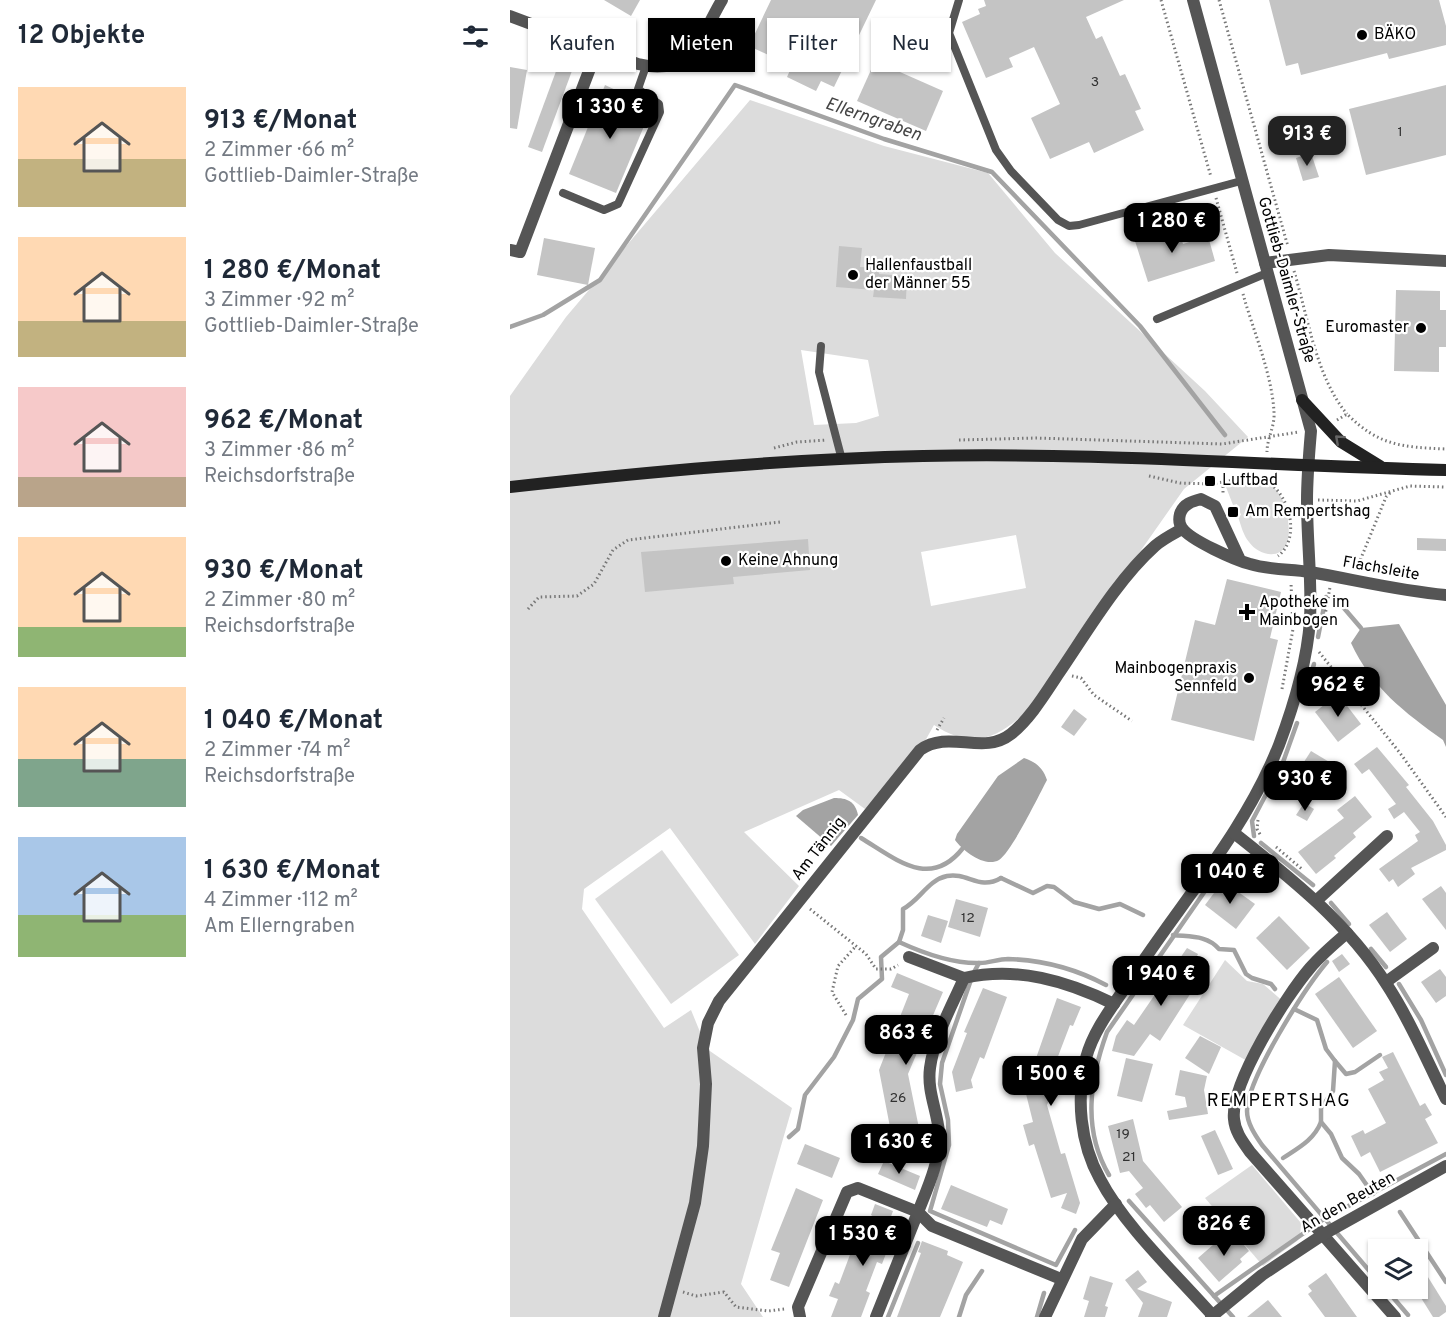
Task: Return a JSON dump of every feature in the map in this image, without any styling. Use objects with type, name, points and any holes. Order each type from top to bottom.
[{"type":"main road","points":[[1302,400],[1341,442],[1384,468]]},
{"type":"main road","points":[[510,487],[664,471],[923,456],[1069,456],[1446,470]]},
{"type":"street","points":[[636,63],[646,66],[670,67],[685,60],[722,0]]},
{"type":"street","name":"Gottlieb-Daimler-Straße","points":[[1192,0],[1311,431],[1307,499],[1310,572],[1306,645],[1296,698],[1279,745],[1234,833],[1161,933],[1100,1027],[1086,1056],[1081,1106],[1082,1128],[1090,1157],[1116,1204],[1213,1317]]},
{"type":"street","points":[[510,16],[528,23]]},
{"type":"street","points":[[510,250],[520,252],[589,72]]},
{"type":"street","points":[[1266,268],[1291,258],[1329,255],[1446,261]]},
{"type":"street","points":[[1182,529],[1179,523],[1182,509],[1196,501],[1209,502],[1215,506],[1240,560]]},
{"type":"street","name":"Flachsleite","points":[[1182,529],[1240,560],[1410,592],[1446,595]]},
{"type":"street","name":"Am Tännig","points":[[664,1317],[694,1203],[703,1146],[706,1084],[703,1048],[708,1023],[719,1001],[920,750],[938,740],[986,745],[1001,740],[1020,725],[1135,568],[1156,545],[1182,529]]},
{"type":"street","points":[[1234,833],[1291,877],[1347,933],[1386,982],[1446,1097]]},
{"type":"street","points":[[1316,901],[1387,836]]},
{"type":"street","points":[[1347,933],[1310,968],[1246,1070],[1235,1098],[1236,1128],[1250,1152],[1395,1317]]},
{"type":"street","points":[[1386,982],[1433,948]]},
{"type":"street","points":[[909,957],[964,978],[984,973],[1025,974],[1064,982],[1114,1004]]},
{"type":"street","points":[[876,1317],[932,1174],[939,1144],[939,1132],[930,1095],[930,1067],[934,1051],[964,978]]},
{"type":"street","name":"An den Beuten","points":[[1213,1317],[1262,1275],[1324,1234],[1446,1166]]},
{"type":"street","points":[[799,1312],[847,1192],[858,1188],[918,1212],[932,1226],[1061,1279]]},
{"type":"street","points":[[1045,1317],[1061,1279],[1082,1239],[1116,1204]]},
{"type":"lane","points":[[959,0],[949,33],[987,131],[1011,171],[1058,220],[1069,226],[1079,225],[1241,181]]},
{"type":"lane","points":[[563,193],[604,210],[618,204],[660,112],[659,104],[645,97],[638,89],[646,66]]},
{"type":"lane","points":[[1157,319],[1240,284],[1266,268]]},
{"type":"lane","points":[[820,346],[819,372],[842,460]]},
{"type":"path","points":[[1161,0],[1272,396],[1274,428],[1267,443],[1267,483]]},
{"type":"path","points":[[1219,0],[1321,364],[1332,391],[1347,414]]},
{"type":"path","points":[[1149,476],[1180,483],[1212,484],[1234,480],[1267,483],[1275,487],[1284,498],[1290,531],[1286,549],[1272,559]]},
{"type":"path","points":[[1223,482],[1225,500]]},
{"type":"path","points":[[1307,499],[1357,501],[1410,486],[1446,487]]},
{"type":"path","points":[[1352,581],[1363,549],[1386,497],[1392,491]]},
{"type":"path","points":[[528,609],[539,597],[577,597],[594,584],[613,550],[628,540],[780,522]]},
{"type":"path","points":[[1281,690],[1293,629],[1293,601],[1289,570]]},
{"type":"path","points":[[1324,621],[1331,577]]},
{"type":"path","points":[[1319,660],[1320,642]]},
{"type":"path","points":[[1306,645],[1319,652],[1400,753],[1446,817]]},
{"type":"path","points":[[1059,673],[1081,678],[1094,695],[1132,721]]},
{"type":"path","points":[[1258,818],[1257,829],[1264,838]]},
{"type":"path","points":[[1273,845],[1306,873]]},
{"type":"path","points":[[800,900],[866,954],[876,969],[891,969],[909,957]]},
{"type":"path","points":[[846,1015],[832,992],[838,966],[856,946]]},
{"type":"path","points":[[672,1290],[696,1296],[724,1292],[736,1307],[799,1312]]},
{"type":"shaded area","points":[[750,100],[884,146],[988,173],[1055,253],[1205,391],[1248,437],[1184,489],[1033,704],[1011,725],[988,737],[975,739],[963,738],[934,725],[925,741],[865,809],[839,790],[744,832],[799,886],[755,944],[670,828],[584,889],[582,909],[664,1028],[691,1010],[707,1049],[792,1108],[741,1284],[763,1317],[510,1317],[510,396],[566,317]],"holes":[[[801,350],[868,360],[879,416],[856,423],[814,425]],[[1016,535],[1026,588],[931,606],[921,552]]]},
{"type":"shaded area","points":[[1249,481],[1263,483],[1275,489],[1287,514],[1289,530],[1287,543],[1284,549],[1274,554],[1263,553],[1249,542],[1238,517],[1241,515],[1237,504],[1233,505],[1226,487],[1229,484]]},
{"type":"shaded area","points":[[1399,624],[1446,705],[1446,747],[1443,740],[1402,709],[1379,686],[1359,659],[1351,643],[1361,628]]},
{"type":"shaded area","points":[[1024,758],[1038,766],[1047,780],[1004,855],[993,862],[981,860],[955,840],[957,834],[998,776]]},
{"type":"shaded area","points":[[834,798],[850,801],[855,806],[858,815],[831,846],[796,816],[803,810]]},
{"type":"shaded area","points":[[662,850],[739,955],[671,1004],[595,899]]},
{"type":"shaded area","points":[[1225,960],[1247,981],[1263,984],[1285,1003],[1249,1062],[1183,1025]]},
{"type":"shaded area","points":[[1252,1165],[1301,1223],[1300,1237],[1297,1241],[1263,1266],[1205,1198]]},
{"type":"building","points":[[604,0],[640,0],[631,16]]},
{"type":"building","points":[[771,0],[876,0],[859,35],[859,18],[767,18],[767,54],[755,49],[755,33]]},
{"type":"building","points":[[984,0],[1124,0],[1086,17],[1096,39],[1102,36],[1120,76],[1125,74],[1141,109],[1135,111],[1144,130],[1094,153],[1089,142],[1050,159],[1031,118],[1060,104],[1034,47],[1009,58],[1013,67],[986,78],[962,22],[980,14],[978,9],[986,6]]},
{"type":"building","name":"BÄKO","points":[[1269,0],[1439,0],[1446,26],[1446,45],[1389,59],[1387,53],[1301,75],[1298,63],[1286,66]]},
{"type":"building","points":[[510,67],[527,70],[517,129],[510,128]]},
{"type":"building","points":[[871,70],[871,72],[900,72],[943,91],[926,131],[857,101]]},
{"type":"building","points":[[556,72],[572,72],[542,152],[528,147]]},
{"type":"building","points":[[789,72],[841,72],[834,87],[821,81],[816,91],[787,77]]},
{"type":"building","points":[[605,85],[652,107],[616,193],[569,174]]},
{"type":"building","points":[[1446,85],[1446,155],[1366,175],[1349,109]]},
{"type":"building","points":[[1311,153],[1319,177],[1303,181],[1296,158]]},
{"type":"building","points":[[1178,228],[1183,244],[1208,236],[1215,261],[1148,282],[1135,241]]},
{"type":"building","points":[[544,238],[595,248],[588,285],[537,275]]},
{"type":"building","points":[[839,246],[862,248],[860,267],[880,268],[879,274],[907,276],[906,299],[873,297],[874,290],[836,287]]},
{"type":"building","name":"Euromaster","points":[[1396,290],[1440,291],[1440,310],[1446,310],[1446,347],[1439,347],[1439,372],[1394,371]]},
{"type":"building","points":[[1417,538],[1446,539],[1446,551],[1417,550]]},
{"type":"building","name":"Keine Ahnung","points":[[808,539],[810,570],[733,577],[734,584],[645,592],[641,552]]},
{"type":"building","name":"Mainbogenpraxis Sennfeld","points":[[1227,579],[1281,592],[1270,638],[1278,640],[1254,741],[1171,720],[1195,620],[1215,625]]},
{"type":"building","points":[[1338,694],[1361,724],[1338,742],[1315,712]]},
{"type":"building","points":[[1074,709],[1087,719],[1074,736],[1061,727]]},
{"type":"building","points":[[1377,747],[1409,785],[1406,787],[1433,821],[1446,845],[1446,850],[1411,868],[1415,874],[1398,887],[1393,879],[1389,882],[1379,869],[1418,841],[1415,835],[1420,832],[1404,812],[1394,819],[1388,809],[1396,804],[1369,769],[1362,774],[1354,764]]},
{"type":"building","points":[[1311,751],[1336,766],[1316,798],[1291,782]]},
{"type":"building","points":[[1355,796],[1372,817],[1353,833],[1356,837],[1334,856],[1336,858],[1316,874],[1298,852],[1344,818],[1337,810]]},
{"type":"building","points":[[1304,803],[1314,809],[1307,821],[1296,815]]},
{"type":"building","points":[[1223,881],[1255,904],[1236,929],[1205,905]]},
{"type":"building","points":[[1441,886],[1446,893],[1446,930],[1422,899]]},
{"type":"building","points":[[956,899],[988,908],[980,937],[948,927]]},
{"type":"building","points":[[1387,912],[1407,939],[1390,952],[1369,925]]},
{"type":"building","points":[[928,915],[948,921],[941,943],[921,936]]},
{"type":"building","points":[[1279,916],[1310,948],[1287,970],[1256,938]]},
{"type":"building","points":[[1187,948],[1198,954],[1192,966],[1203,974],[1160,1041],[1150,1034],[1134,1056],[1112,1051],[1116,1036],[1127,1020],[1134,1025]]},
{"type":"building","points":[[1342,954],[1350,964],[1339,972],[1332,961]]},
{"type":"building","points":[[1440,969],[1446,977],[1446,996],[1436,1003],[1421,982]]},
{"type":"building","points":[[897,973],[943,992],[908,1074],[922,1143],[919,1144],[922,1158],[894,1164],[891,1149],[894,1148],[879,1070],[909,994],[891,987]]},
{"type":"building","points":[[1339,977],[1377,1031],[1353,1048],[1315,994]]},
{"type":"building","points":[[983,988],[1007,997],[984,1059],[980,1057],[971,1080],[973,1088],[956,1092],[952,1072],[967,1033],[964,1032]]},
{"type":"building","points":[[1057,998],[1081,1007],[1073,1026],[1070,1025],[1049,1080],[1056,1083],[1047,1105],[1061,1154],[1065,1153],[1080,1203],[1076,1214],[1061,1208],[1067,1193],[1051,1198],[1034,1144],[1029,1146],[1023,1125],[1033,1122],[1025,1090]]},
{"type":"building","points":[[1200,1036],[1221,1047],[1209,1074],[1185,1058]]},
{"type":"building","points":[[1393,1052],[1420,1106],[1425,1103],[1432,1115],[1425,1119],[1438,1143],[1380,1172],[1370,1152],[1361,1157],[1351,1136],[1363,1130],[1365,1134],[1386,1123],[1368,1089],[1384,1080],[1379,1072],[1388,1068],[1382,1057]]},
{"type":"building","points":[[1126,1058],[1153,1064],[1142,1102],[1117,1096]]},
{"type":"building","points":[[1180,1070],[1207,1076],[1204,1090],[1208,1114],[1169,1120],[1167,1111],[1187,1107],[1185,1097],[1175,1095]]},
{"type":"building","points":[[1133,1119],[1143,1161],[1182,1207],[1164,1222],[1150,1205],[1146,1208],[1135,1194],[1143,1188],[1129,1171],[1120,1173],[1108,1126]]},
{"type":"building","points":[[1215,1130],[1233,1169],[1218,1175],[1201,1136]]},
{"type":"building","points":[[805,1144],[840,1158],[832,1178],[797,1164]]},
{"type":"building","points":[[884,1161],[920,1176],[915,1190],[878,1174]]},
{"type":"building","points":[[951,1185],[1008,1209],[1002,1225],[990,1220],[987,1227],[941,1209]]},
{"type":"building","points":[[796,1188],[823,1200],[789,1287],[770,1280],[780,1253],[771,1250]]},
{"type":"building","points":[[875,1204],[893,1211],[889,1222],[897,1225],[882,1264],[877,1262],[866,1291],[870,1293],[861,1317],[831,1317],[838,1299],[829,1296],[835,1282],[839,1284],[851,1252],[859,1256],[874,1217],[871,1215]]},
{"type":"building","points":[[1233,1232],[1249,1251],[1240,1259],[1242,1262],[1219,1282],[1198,1258],[1221,1238],[1223,1241]]},
{"type":"building","points":[[922,1241],[948,1251],[947,1255],[963,1262],[940,1317],[897,1317],[921,1253],[918,1252]]},
{"type":"building","points":[[1138,1270],[1147,1282],[1137,1289],[1172,1302],[1167,1317],[1138,1317],[1143,1303],[1125,1280]]},
{"type":"building","points":[[1326,1273],[1357,1317],[1325,1317],[1308,1294],[1312,1291],[1308,1286]]},
{"type":"building","points":[[1090,1276],[1113,1283],[1105,1306],[1108,1307],[1105,1317],[1084,1317],[1089,1301],[1083,1299]]},
{"type":"building","points":[[1428,1277],[1446,1306],[1446,1312],[1439,1317],[1433,1317],[1422,1299],[1428,1299]]},
{"type":"building","points":[[1268,1300],[1282,1317],[1247,1317]]},
{"type":"waterway","name":"Ellerngraben","points":[[510,327],[543,315],[600,280],[735,85],[884,139],[992,172],[1140,326],[1225,435]]},
{"type":"waterway","points":[[1318,637],[1326,597]]},
{"type":"waterway","name":"Ellerngraben","points":[[1343,607],[1361,628]]},
{"type":"waterway","points":[[1303,702],[1314,664]]},
{"type":"waterway","points":[[1282,765],[1297,723]]},
{"type":"waterway","points":[[1254,836],[1252,821],[1272,783]]},
{"type":"waterway","points":[[861,838],[900,861],[925,869],[938,867],[951,860],[963,848]]},
{"type":"waterway","points":[[1261,843],[1313,885]]},
{"type":"waterway","points":[[1109,1175],[1100,1158],[1092,1122],[1093,1086],[1107,1032],[1228,858]]},
{"type":"waterway","points":[[789,1137],[798,1129],[805,1095],[834,1057],[853,1020],[858,999],[882,979],[881,957],[899,942],[903,930],[903,909],[940,878],[954,875],[986,883],[1001,878]]},
{"type":"waterway","points":[[1001,878],[1033,893],[1047,886],[1054,887],[1074,902],[1099,909],[1120,904],[1143,915]]},
{"type":"waterway","points":[[1331,903],[1349,924]]},
{"type":"waterway","points":[[1173,935],[1198,938],[1209,941],[1219,949],[1234,950],[1246,974],[1271,984],[1275,989]]},
{"type":"waterway","points":[[899,942],[928,954],[959,962],[983,963],[1008,959],[1046,963],[1083,974],[1106,985]]},
{"type":"waterway","points":[[1371,949],[1386,967]]},
{"type":"waterway","points":[[1327,962],[1279,1034],[1256,1078],[1247,1115],[1262,1145],[1368,1269]]},
{"type":"waterway","points":[[979,963],[973,974],[942,1063],[940,1084],[948,1120],[949,1145],[930,1211],[1056,1265],[1075,1230]]},
{"type":"waterway","points":[[1399,984],[1421,1020],[1446,1075]]},
{"type":"waterway","points":[[1294,1009],[1317,1020],[1326,1049],[1335,1061],[1333,1091],[1321,1108],[1321,1122],[1331,1134],[1342,1158],[1359,1174],[1373,1194]]},
{"type":"waterway","points":[[1335,1061],[1346,1074],[1355,1072],[1380,1055]]},
{"type":"waterway","points":[[1283,1158],[1310,1139],[1321,1122]]},
{"type":"waterway","points":[[1214,1296],[1324,1219],[1446,1154]]},
{"type":"waterway","points":[[1129,1201],[1233,1317]]},
{"type":"waterway","points":[[1400,1212],[1446,1282]]},
{"type":"waterway","points":[[888,1317],[918,1243]]},
{"type":"waterway","points":[[959,1317],[966,1295],[982,1271]]},
{"type":"waterway","points":[[1037,1317],[1044,1293]]},
{"type":"waterway","points":[[1394,1299],[1408,1315]]},
{"type":"place","name":"BÄKO","points":[[1362,35]]},
{"type":"place","name":"Hallenfaustball der Männer 55","points":[[853,275]]},
{"type":"place","name":"Euromaster","points":[[1421,328]]},
{"type":"place","name":"Luftbad","points":[[1210,481]]},
{"type":"place","name":"Am Rempertshag","points":[[1233,512]]},
{"type":"place","name":"Keine Ahnung","points":[[726,561]]},
{"type":"place","name":"Apotheke im Mainbogen","points":[[1247,612]]},
{"type":"place","name":"Mainbogenpraxis Sennfeld","points":[[1249,678]]},
{"type":"district","name":"REMPERTSHAG","points":[[1279,1101]]}]
